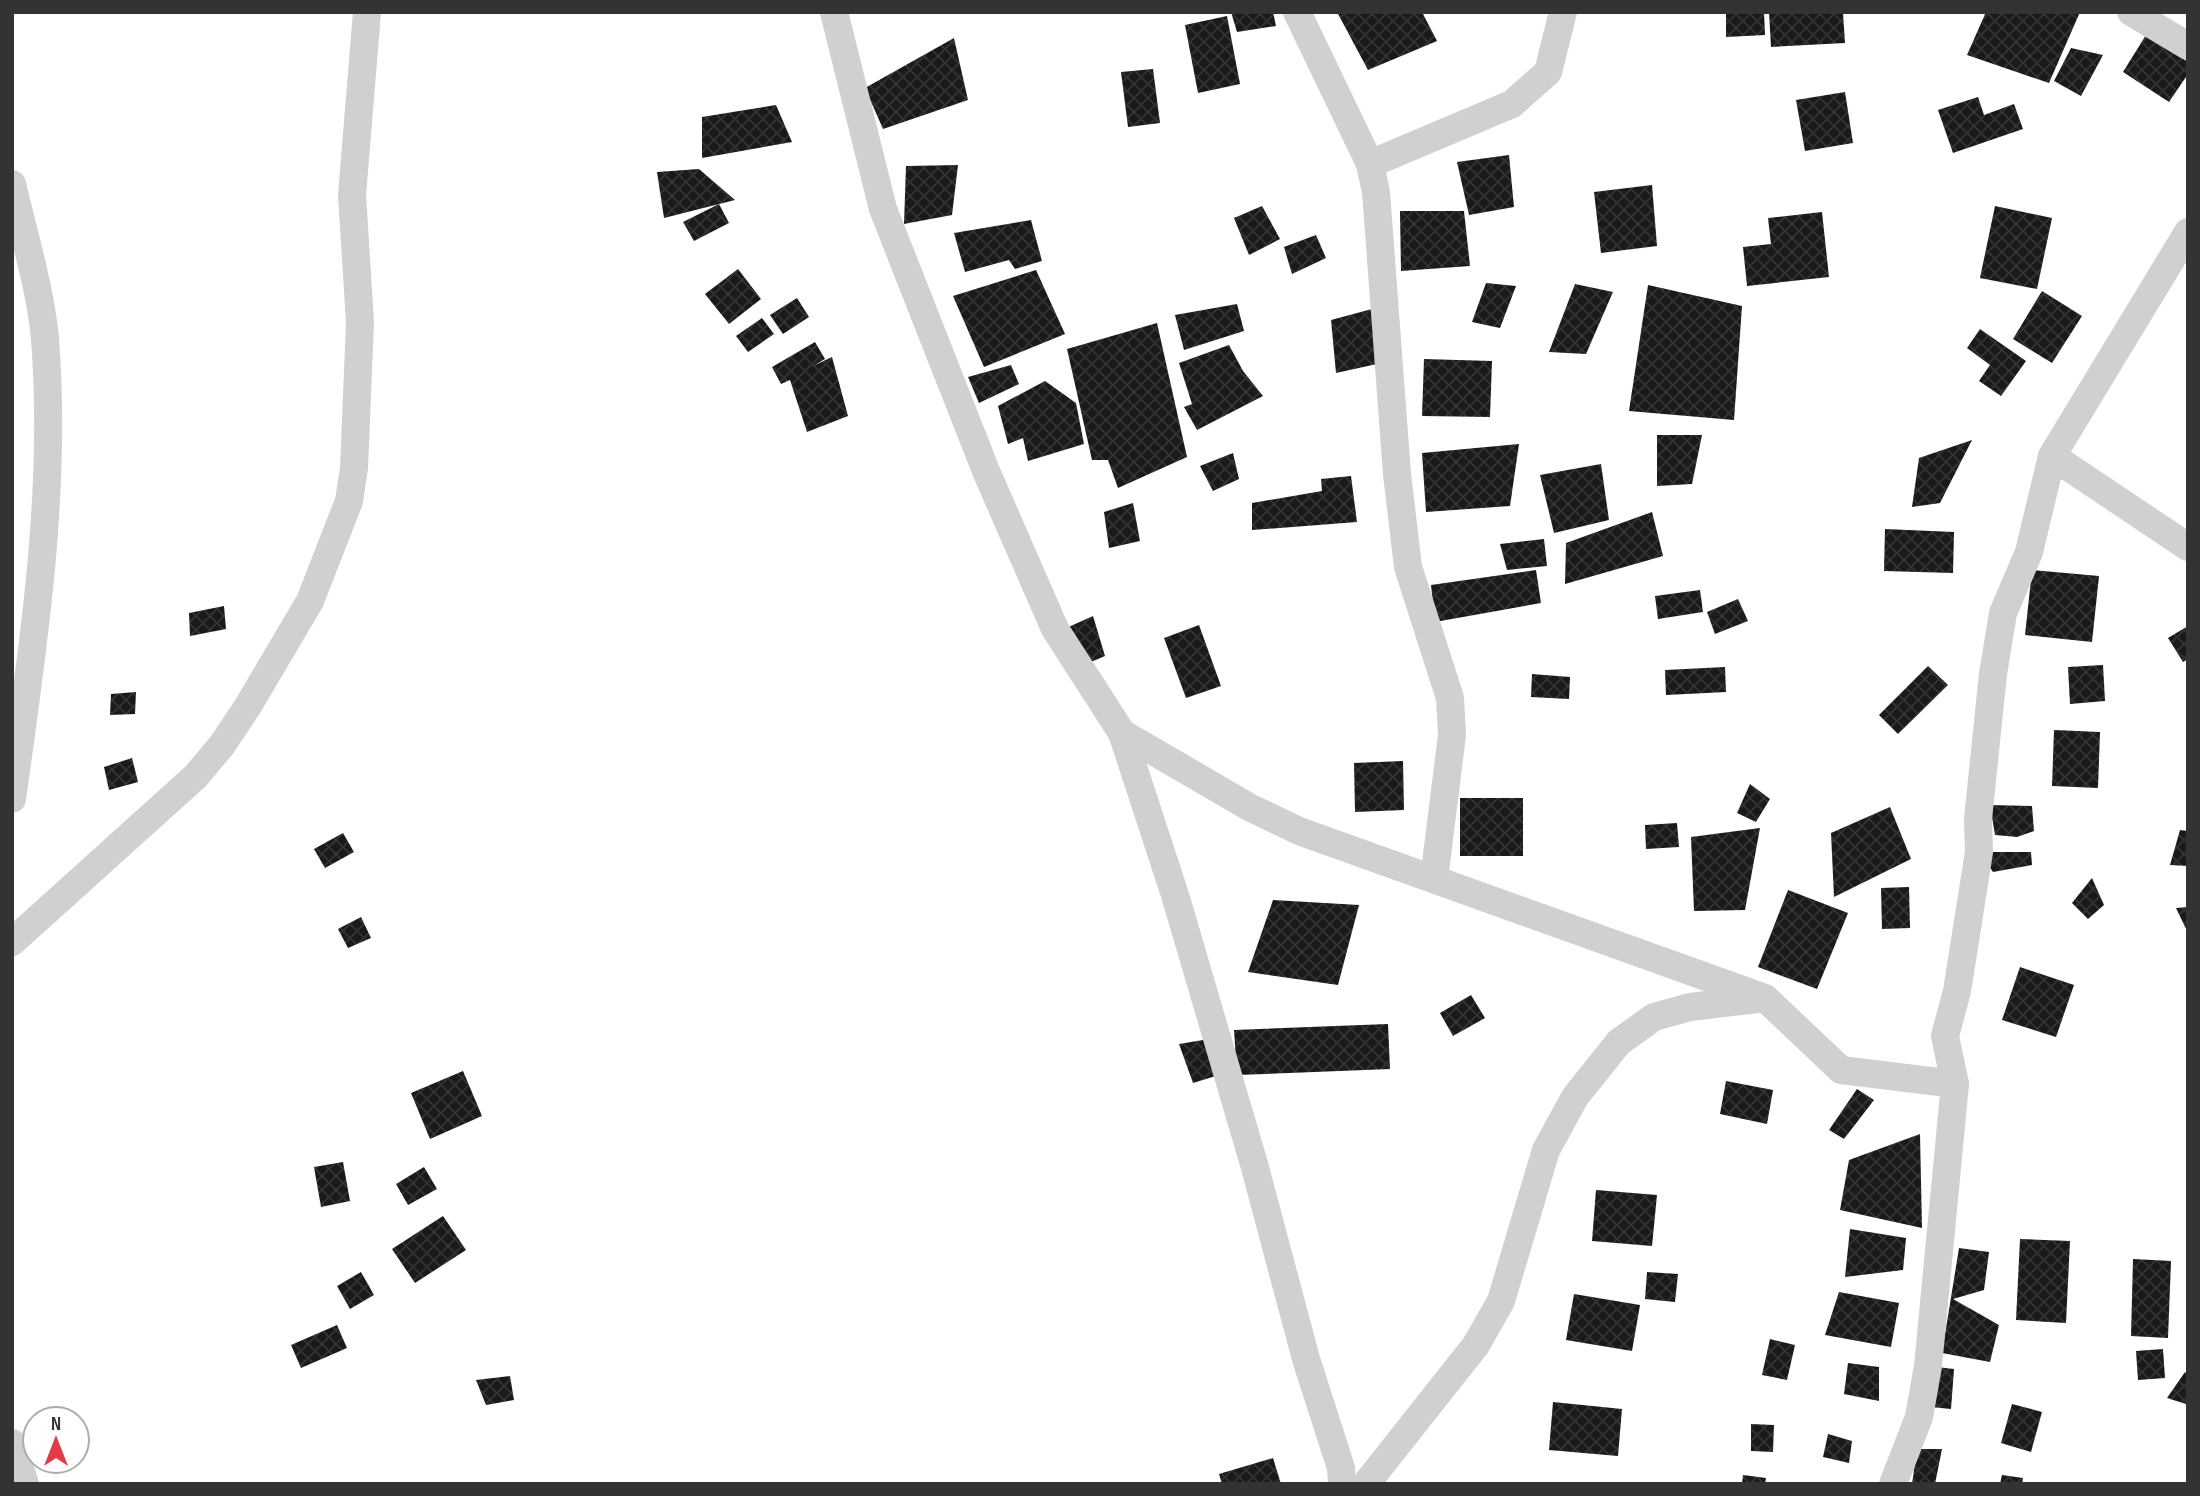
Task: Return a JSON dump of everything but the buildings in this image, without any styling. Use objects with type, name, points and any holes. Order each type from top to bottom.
[{"type":"street","points":[[12,942],[196,776],[222,745],[310,601],[338,530],[349,501],[354,468],[360,322],[352,195],[367,12]]},
{"type":"street","points":[[834,12],[883,209],[986,471],[1055,629],[1122,733],[1178,908],[1254,1164],[1306,1359],[1341,1468],[1342,1484]]},
{"type":"street","points":[[1297,12],[1370,164],[1376,192],[1397,474],[1408,566],[1450,698],[1452,735],[1434,879]]},
{"type":"street","points":[[1370,164],[1512,104],[1548,72],[1563,12]]},
{"type":"street","points":[[2131,12],[2188,46]]},
{"type":"street","points":[[12,184],[45,336],[49,424],[47,499],[12,799]]},
{"type":"street","points":[[1894,1484],[1919,1417],[1928,1366],[1955,1084],[1945,1036],[1957,990],[1979,852],[1978,819],[1993,674],[2003,614],[2029,552],[2052,456],[2188,232]]},
{"type":"street","points":[[2052,456],[2188,548]]},
{"type":"street","points":[[1122,733],[1261,813],[1299,831],[1765,998],[1841,1070],[1955,1084]]},
{"type":"street","points":[[1366,1484],[1476,1345],[1501,1301],[1546,1150],[1574,1097],[1612,1051],[1654,1017],[1690,1007],[1765,998]]},
{"type":"street","points":[[12,1443],[25,1484]]}]
